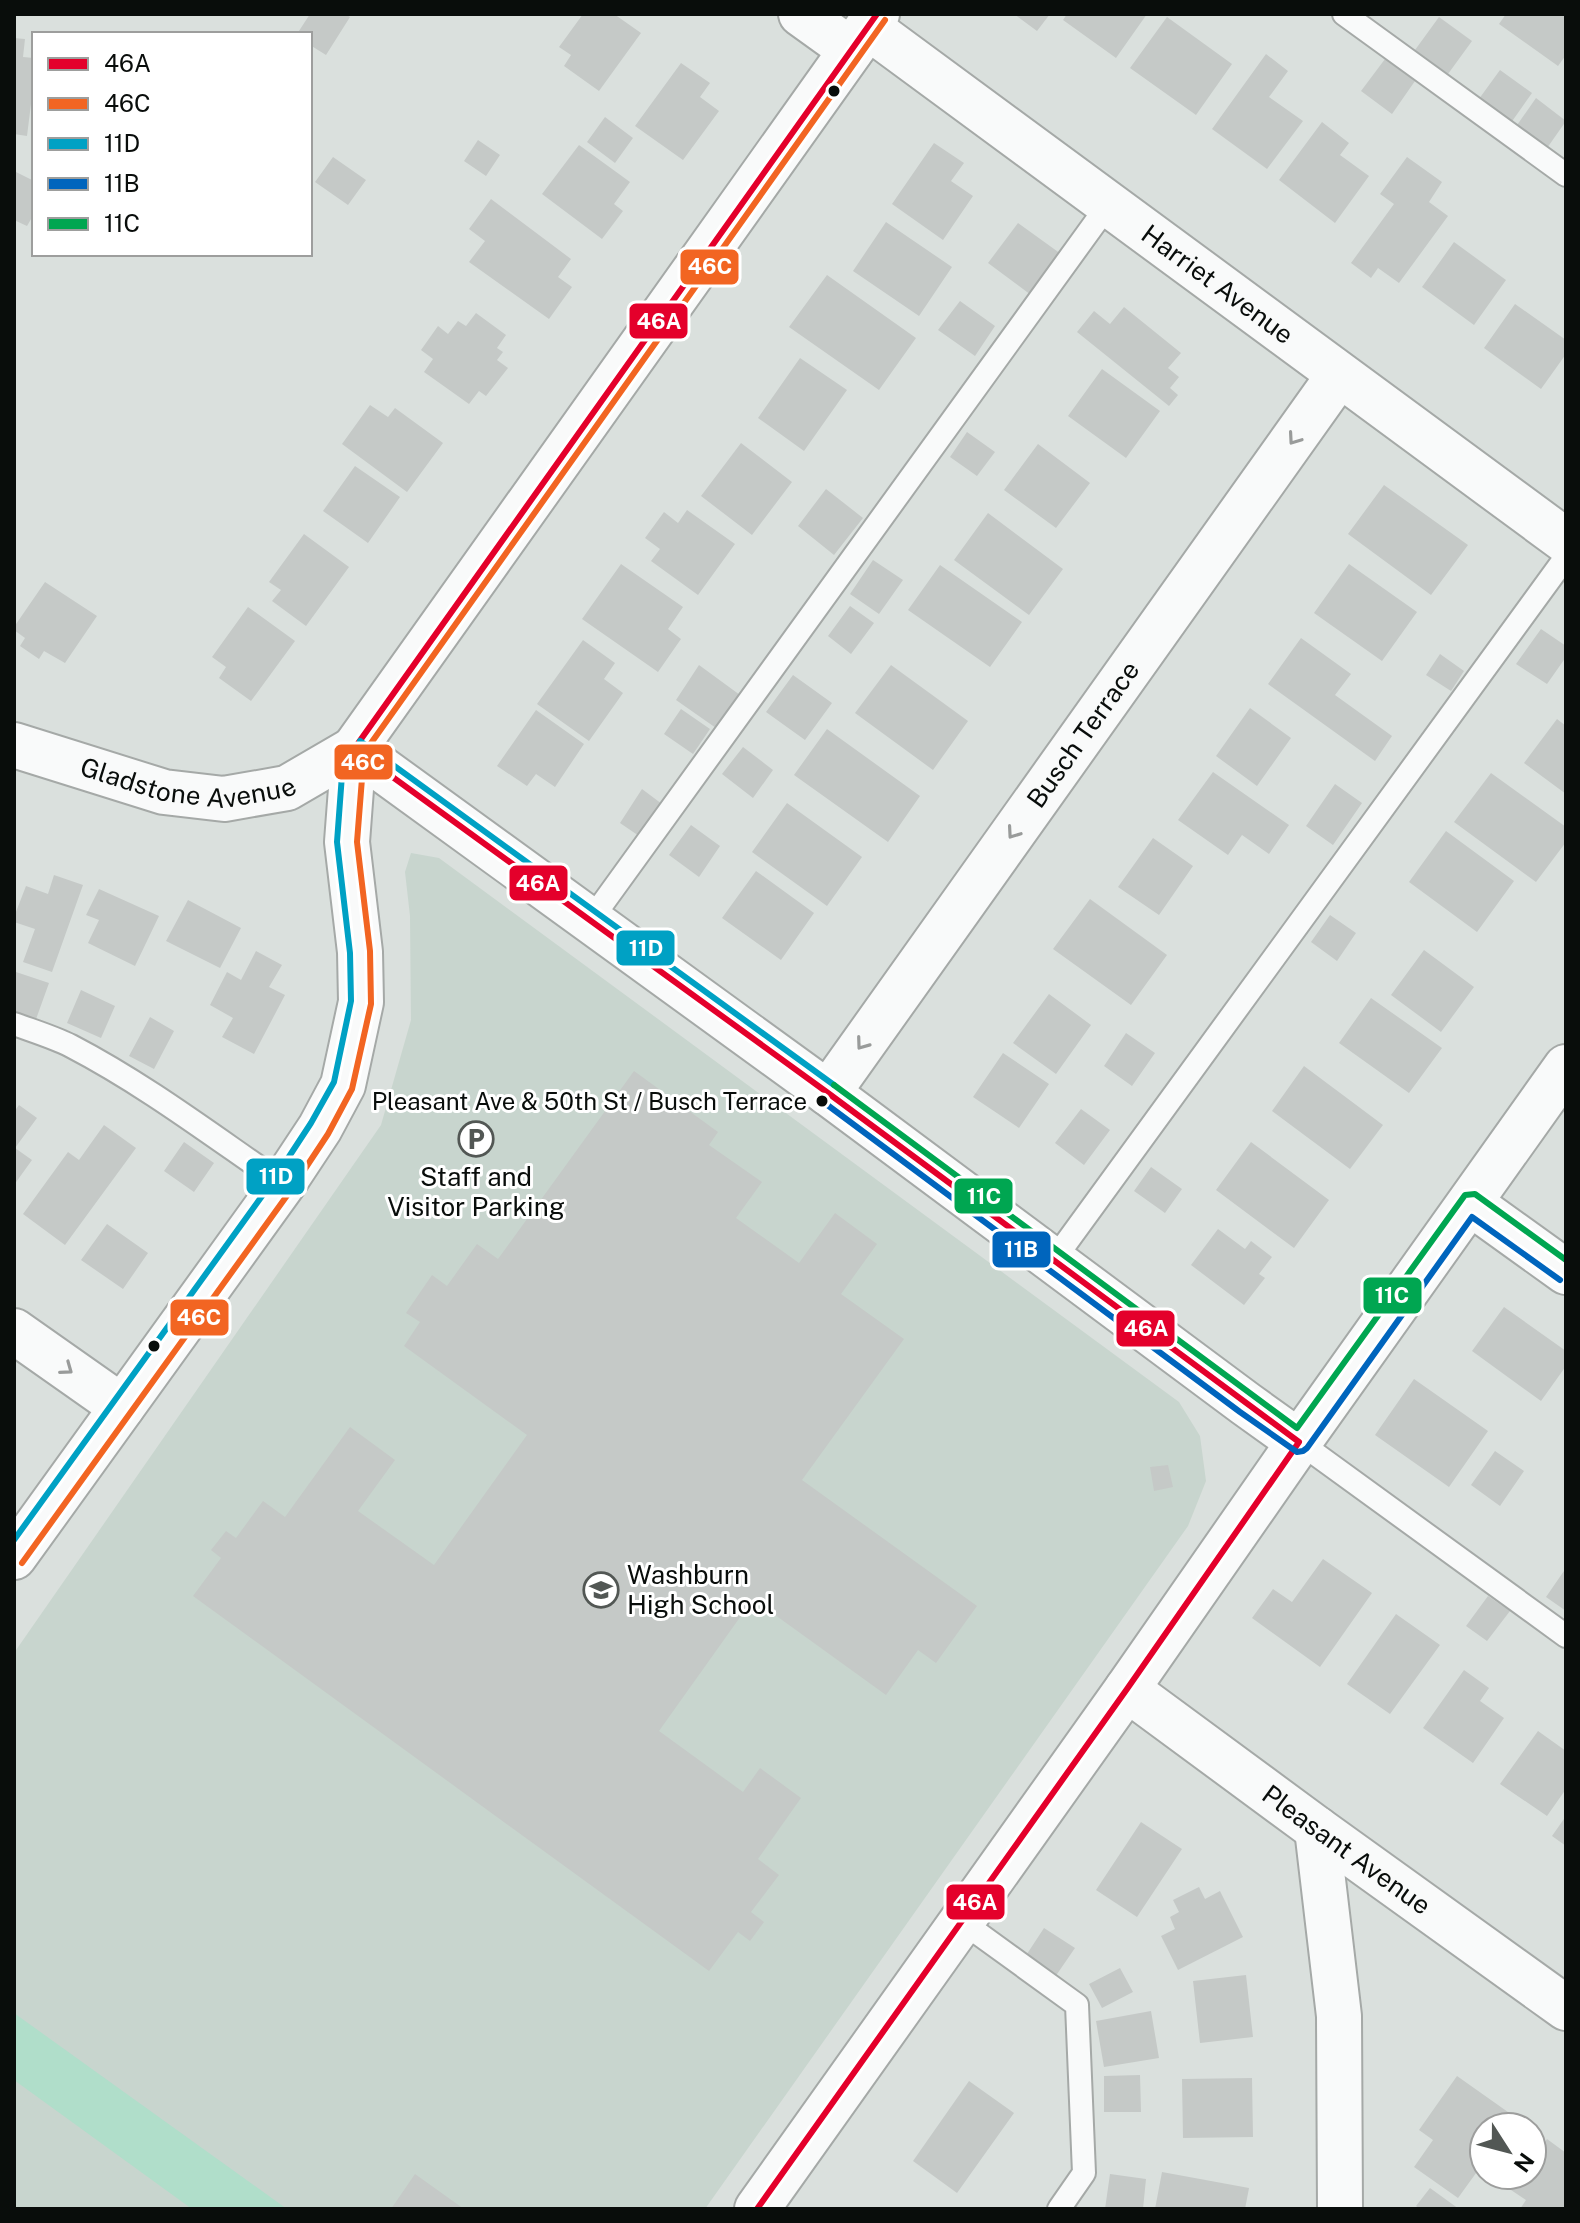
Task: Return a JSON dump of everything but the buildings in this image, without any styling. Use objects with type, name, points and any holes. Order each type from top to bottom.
[{"type":"street","name":"Harriet Avenue","points":[[801,14],[865,30],[1566,541]]},
{"type":"street","points":[[14,1557],[283,1184],[320,1128],[343,1085],[361,1002],[360,952],[347,842],[354,749],[865,30]]},
{"type":"street","name":"Busch Terrace","points":[[828,1093],[1339,375]]},
{"type":"street","name":"Gladstone Avenue","points":[[14,745],[164,792],[224,799],[287,788],[354,749]]},
{"type":"street","points":[[354,749],[828,1093],[1299,1442]]},
{"type":"street","points":[[757,2209],[1566,1067]]},
{"type":"street","points":[[1470,1203],[1566,1272]]},
{"type":"street","points":[[14,1331],[122,1407]]},
{"type":"street","name":"Pleasant Avenue","points":[[1127,1689],[1566,2008]]},
{"type":"street","points":[[1317,1829],[1339,2016],[1340,2209]]},
{"type":"lane","points":[[1344,14],[1566,175]]},
{"type":"lane","points":[[590,921],[1108,205]]},
{"type":"lane","points":[[1053,1261],[1566,557]]},
{"type":"lane","points":[[14,1024],[69,1045],[109,1068],[283,1184]]},
{"type":"lane","points":[[1299,1442],[1566,1636]]},
{"type":"lane","points":[[961,1921],[1077,2005],[1084,2173],[1059,2209]]},
{"type":"shaded area","name":"Washburn High School","points":[[411,853],[439,858],[1179,1402],[1200,1436],[1206,1481],[1188,1526],[705,2209],[14,2209],[14,1653],[381,1125],[411,1020],[410,916],[405,872]]},
{"type":"green space","points":[[14,2013],[287,2209],[192,2209],[14,2080]]},
{"type":"transit line","name":"46A","points":[[757,2209],[1299,1442],[828,1093],[354,749],[877,14]]},
{"type":"transit line","name":"46C","points":[[22,1563],[291,1190],[328,1134],[352,1089],[371,1004],[370,951],[357,842],[364,753],[885,20]]},
{"type":"transit line","name":"11D","points":[[360,741],[834,1085]]},
{"type":"transit line","name":"11D","points":[[14,1540],[275,1178],[334,1082],[351,1001],[350,953],[337,842],[344,748]]},
{"type":"transit line","name":"11C","points":[[834,1085],[1297,1428],[1465,1195],[1475,1194],[1566,1260]]},
{"type":"transit line","name":"11B","points":[[822,1101],[1297,1452],[1307,1448],[1472,1217],[1560,1280]]},
{"type":"place","name":"Pleasant Ave & 50th St / Busch Terrace","points":[[822,1101]]},
{"type":"place","name":"Staff and Visitor Parking","points":[[476,1139]]},
{"type":"place","name":"Washburn High School","points":[[601,1590]]}]
